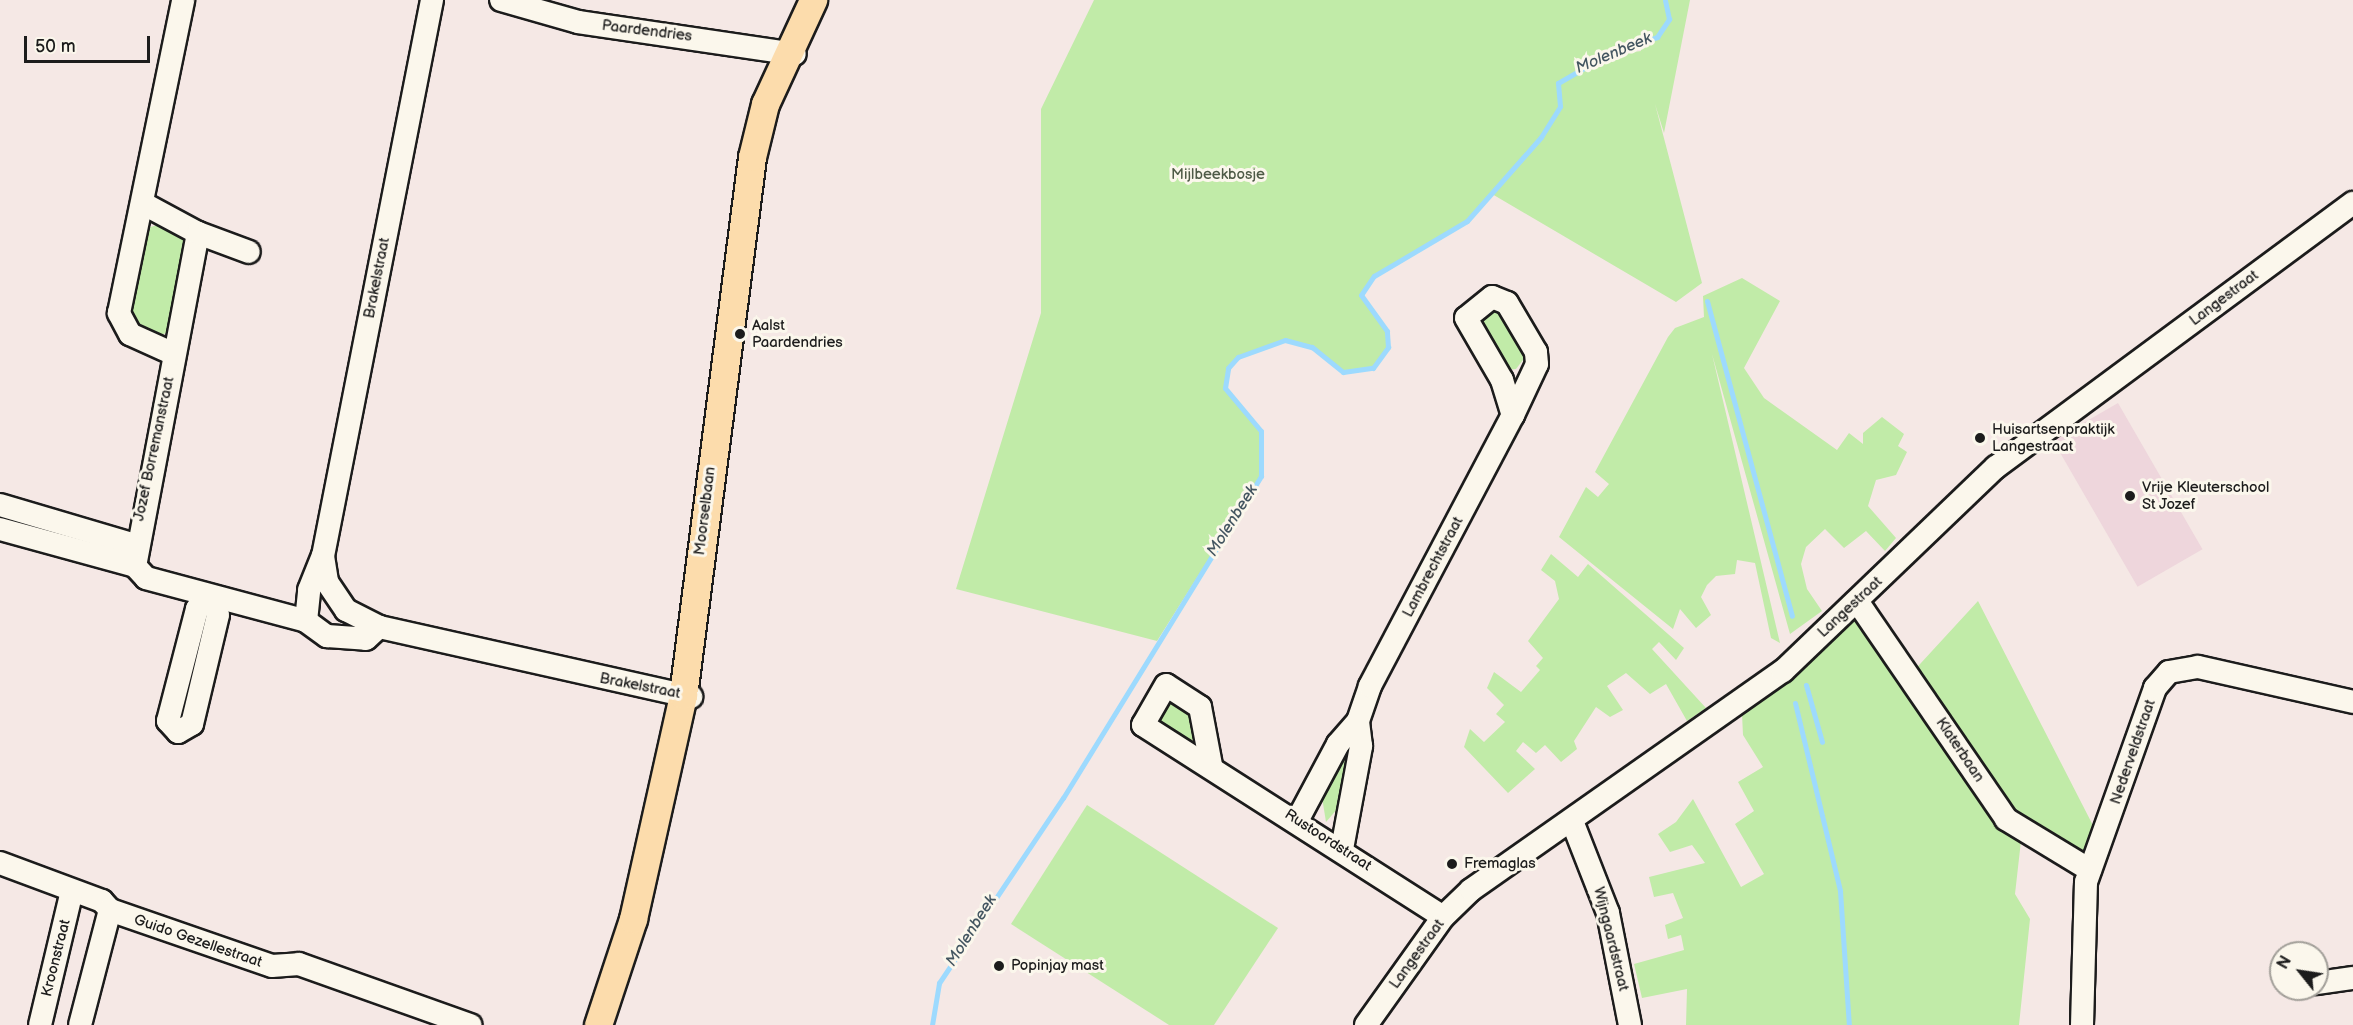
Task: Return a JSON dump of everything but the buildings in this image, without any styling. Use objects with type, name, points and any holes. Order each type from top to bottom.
[{"type":"main road","name":"Moorselbaan","points":[[598,1025],[633,919],[687,696],[752,157],[813,0]]},
{"type":"street","points":[[174,354],[121,326],[119,313],[144,204],[183,0]]},
{"type":"street","name":"Brakelstraat","points":[[306,621],[309,590],[323,556],[432,0]]},
{"type":"street","name":"Paardendries","points":[[501,0],[578,22],[791,52]]},
{"type":"street","name":"Langestraat","points":[[1366,1025],[1443,917],[1472,890],[1783,671],[1996,467],[2353,203]]},
{"type":"street","points":[[144,204],[198,233],[249,252]]},
{"type":"street","name":"Jozef Borremanstraat","points":[[135,555],[198,233]]},
{"type":"street","name":"Lambrechtstraat","points":[[1298,819],[1338,744],[1358,721],[1370,686],[1513,415],[1537,364],[1536,352],[1507,303],[1492,297],[1466,318],[1502,380],[1513,415]]},
{"type":"street","points":[[0,505],[135,555],[146,578],[306,621],[327,636],[349,640],[366,639],[379,627]]},
{"type":"street","points":[[0,529],[135,555]]},
{"type":"street","name":"Brakelstraat","points":[[323,556],[336,599],[359,619],[379,627],[687,696]]},
{"type":"street","points":[[212,597],[218,615],[192,724],[178,732],[168,721],[197,609],[212,597]]},
{"type":"street","name":"Klaterbaan","points":[[1857,601],[2006,819],[2090,870]]},
{"type":"street","name":"Nederveldstraat","points":[[2090,870],[2102,843],[2155,688],[2169,672],[2198,667],[2353,702]]},
{"type":"street","name":"Lambrechtstraat","points":[[1342,849],[1361,746],[1358,721]]},
{"type":"street","name":"Rustoordstraat","points":[[1211,765],[1298,819],[1443,917]]},
{"type":"street","name":"Wijngaardstraat","points":[[1572,821],[1608,913],[1630,1025]]},
{"type":"street","name":"Guido Gezellestraat","points":[[0,863],[102,901],[110,910],[272,966],[299,964],[470,1025]]},
{"type":"street","points":[[2082,1025],[2090,870]]},
{"type":"street","name":"Kroonstraat","points":[[40,1025],[72,891]]},
{"type":"street","points":[[81,1025],[110,910]]},
{"type":"street","points":[[2329,981],[2353,978]]},
{"type":"shaded area","name":"Vrije Kleuterschool St Jozef","points":[[2118,403],[2202,549],[2138,587],[2053,441]]},
{"type":"green space","name":"Mijlbeekbosje","points":[[1094,0],[1690,0],[1664,133],[1655,104],[1702,283],[1676,302],[1492,194],[1467,221],[1374,276],[1361,296],[1387,331],[1388,347],[1373,368],[1343,372],[1312,347],[1285,340],[1238,357],[1228,368],[1225,388],[1261,431],[1261,476],[1157,641],[956,589],[1041,313],[1041,109]],"holes":[[[1638,39],[1641,51],[1604,56],[1626,42]]]},
{"type":"green space","points":[[161,224],[187,238],[169,332],[158,336],[135,326],[129,312],[147,228]]},
{"type":"green space","points":[[1742,278],[1780,301],[1744,368],[1764,398],[1837,450],[1849,433],[1863,444],[1863,433],[1882,417],[1904,434],[1898,446],[1907,452],[1896,475],[1876,480],[1868,506],[1896,538],[1885,551],[1866,531],[1844,548],[1825,529],[1806,547],[1801,564],[1807,589],[1822,611],[1790,634],[1712,354],[1780,643],[1771,638],[1755,563],[1737,560],[1735,574],[1716,576],[1707,585],[1701,597],[1711,615],[1696,628],[1680,609],[1673,629],[1559,537],[1586,487],[1598,497],[1609,484],[1595,472],[1668,337],[1675,328],[1704,317],[1703,296]]},
{"type":"green space","points":[[1493,307],[1507,316],[1529,352],[1516,369],[1506,370],[1479,317]]},
{"type":"green space","points":[[1551,554],[1578,577],[1588,564],[1684,648],[1676,660],[1659,642],[1652,649],[1706,708],[1687,721],[1666,684],[1650,694],[1626,673],[1607,686],[1623,710],[1610,717],[1596,707],[1574,741],[1577,749],[1561,762],[1545,745],[1536,753],[1523,742],[1516,751],[1535,769],[1508,793],[1464,747],[1470,729],[1484,742],[1505,722],[1496,714],[1504,705],[1487,688],[1494,672],[1521,692],[1540,670],[1536,666],[1543,658],[1528,641],[1559,599],[1555,581],[1541,570]]},
{"type":"green space","points":[[1857,601],[1909,676],[1978,601],[2102,843],[2090,870],[2022,832],[2015,894],[2030,919],[2019,1025],[1686,1025],[1687,989],[1642,998],[1634,964],[1684,950],[1681,935],[1668,939],[1665,925],[1683,918],[1673,893],[1654,897],[1649,877],[1705,863],[1692,845],[1670,852],[1658,834],[1676,822],[1693,799],[1741,887],[1764,874],[1735,824],[1754,811],[1738,782],[1763,767],[1743,735],[1742,714]]},
{"type":"green space","points":[[1171,699],[1192,708],[1204,753],[1157,721],[1157,710]]},
{"type":"green space","points":[[1346,747],[1351,748],[1338,808],[1326,822],[1321,791]]},
{"type":"green space","points":[[1087,805],[1278,928],[1214,1025],[1169,1025],[1011,924]]},
{"type":"waterway","name":"Molenbeek","points":[[932,1025],[939,983],[1063,798],[1261,476],[1261,431],[1225,388],[1228,368],[1238,357],[1285,340],[1312,347],[1343,372],[1373,368],[1388,347],[1387,331],[1361,295],[1374,276],[1467,221],[1541,137],[1560,106],[1558,83],[1603,57],[1657,37],[1669,19],[1665,0]]},
{"type":"waterway","points":[[1707,301],[1792,616]]},
{"type":"waterway","points":[[1806,685],[1822,742]]},
{"type":"waterway","points":[[1795,703],[1840,891],[1849,1025]]},
{"type":"place","name":"Aalst Paardendries","points":[[740,334]]},
{"type":"place","name":"Huisartsenpraktijk Langestraat","points":[[1980,438]]},
{"type":"place","name":"Vrije Kleuterschool St Jozef","points":[[2130,496]]},
{"type":"place","name":"Fremaglas","points":[[1452,864]]},
{"type":"place","name":"Popinjay mast","points":[[999,966]]}]
